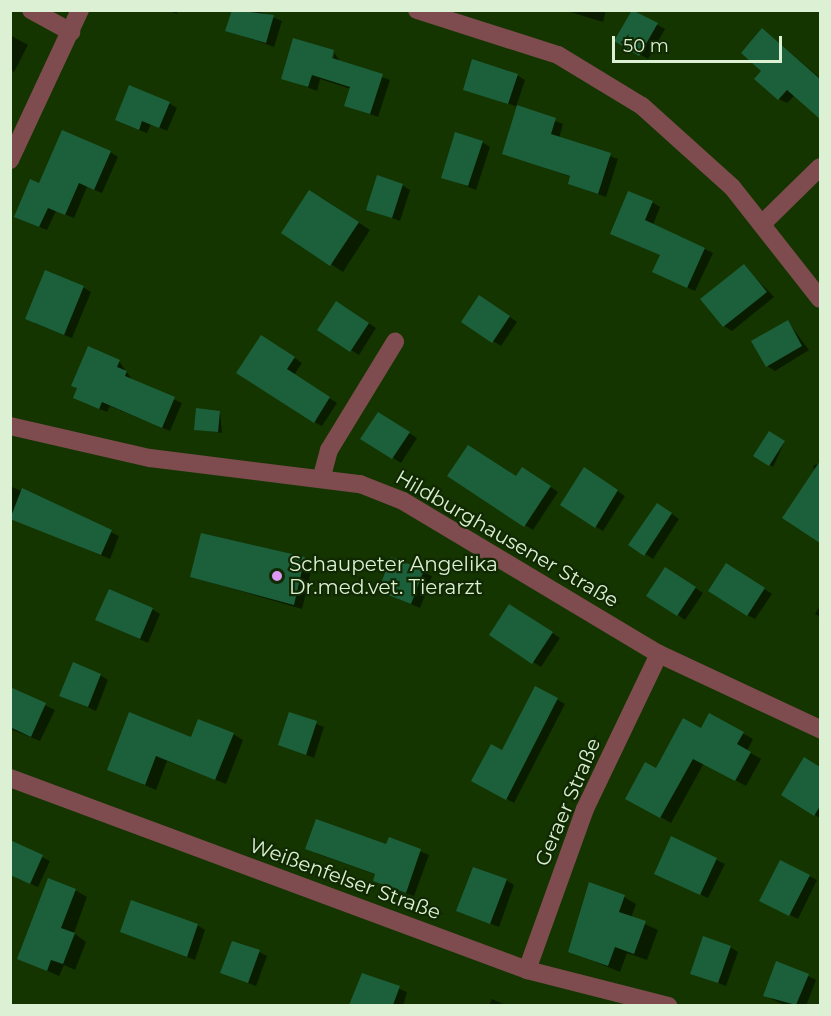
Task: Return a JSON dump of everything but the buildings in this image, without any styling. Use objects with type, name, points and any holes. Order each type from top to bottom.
[{"type":"street","points":[[31,10],[70,32]]},
{"type":"street","points":[[10,160],[80,10]]},
{"type":"street","points":[[417,10],[558,55],[592,72],[642,106],[764,222],[820,299]]},
{"type":"street","points":[[764,222],[820,167]]},
{"type":"street","points":[[322,476],[329,450],[395,342]]},
{"type":"street","name":"Hildburghausener Straße","points":[[10,426],[150,458],[322,476],[403,501],[659,654],[820,729]]},
{"type":"street","name":"Geraer Straße","points":[[527,970],[585,809],[659,654]]},
{"type":"street","name":"Weißenfelser Straße","points":[[10,778],[527,970],[668,1005]]},
{"type":"place","name":"Schaupeter Angelika Dr.med.vet. Tierarzt","points":[[277,576]]}]
